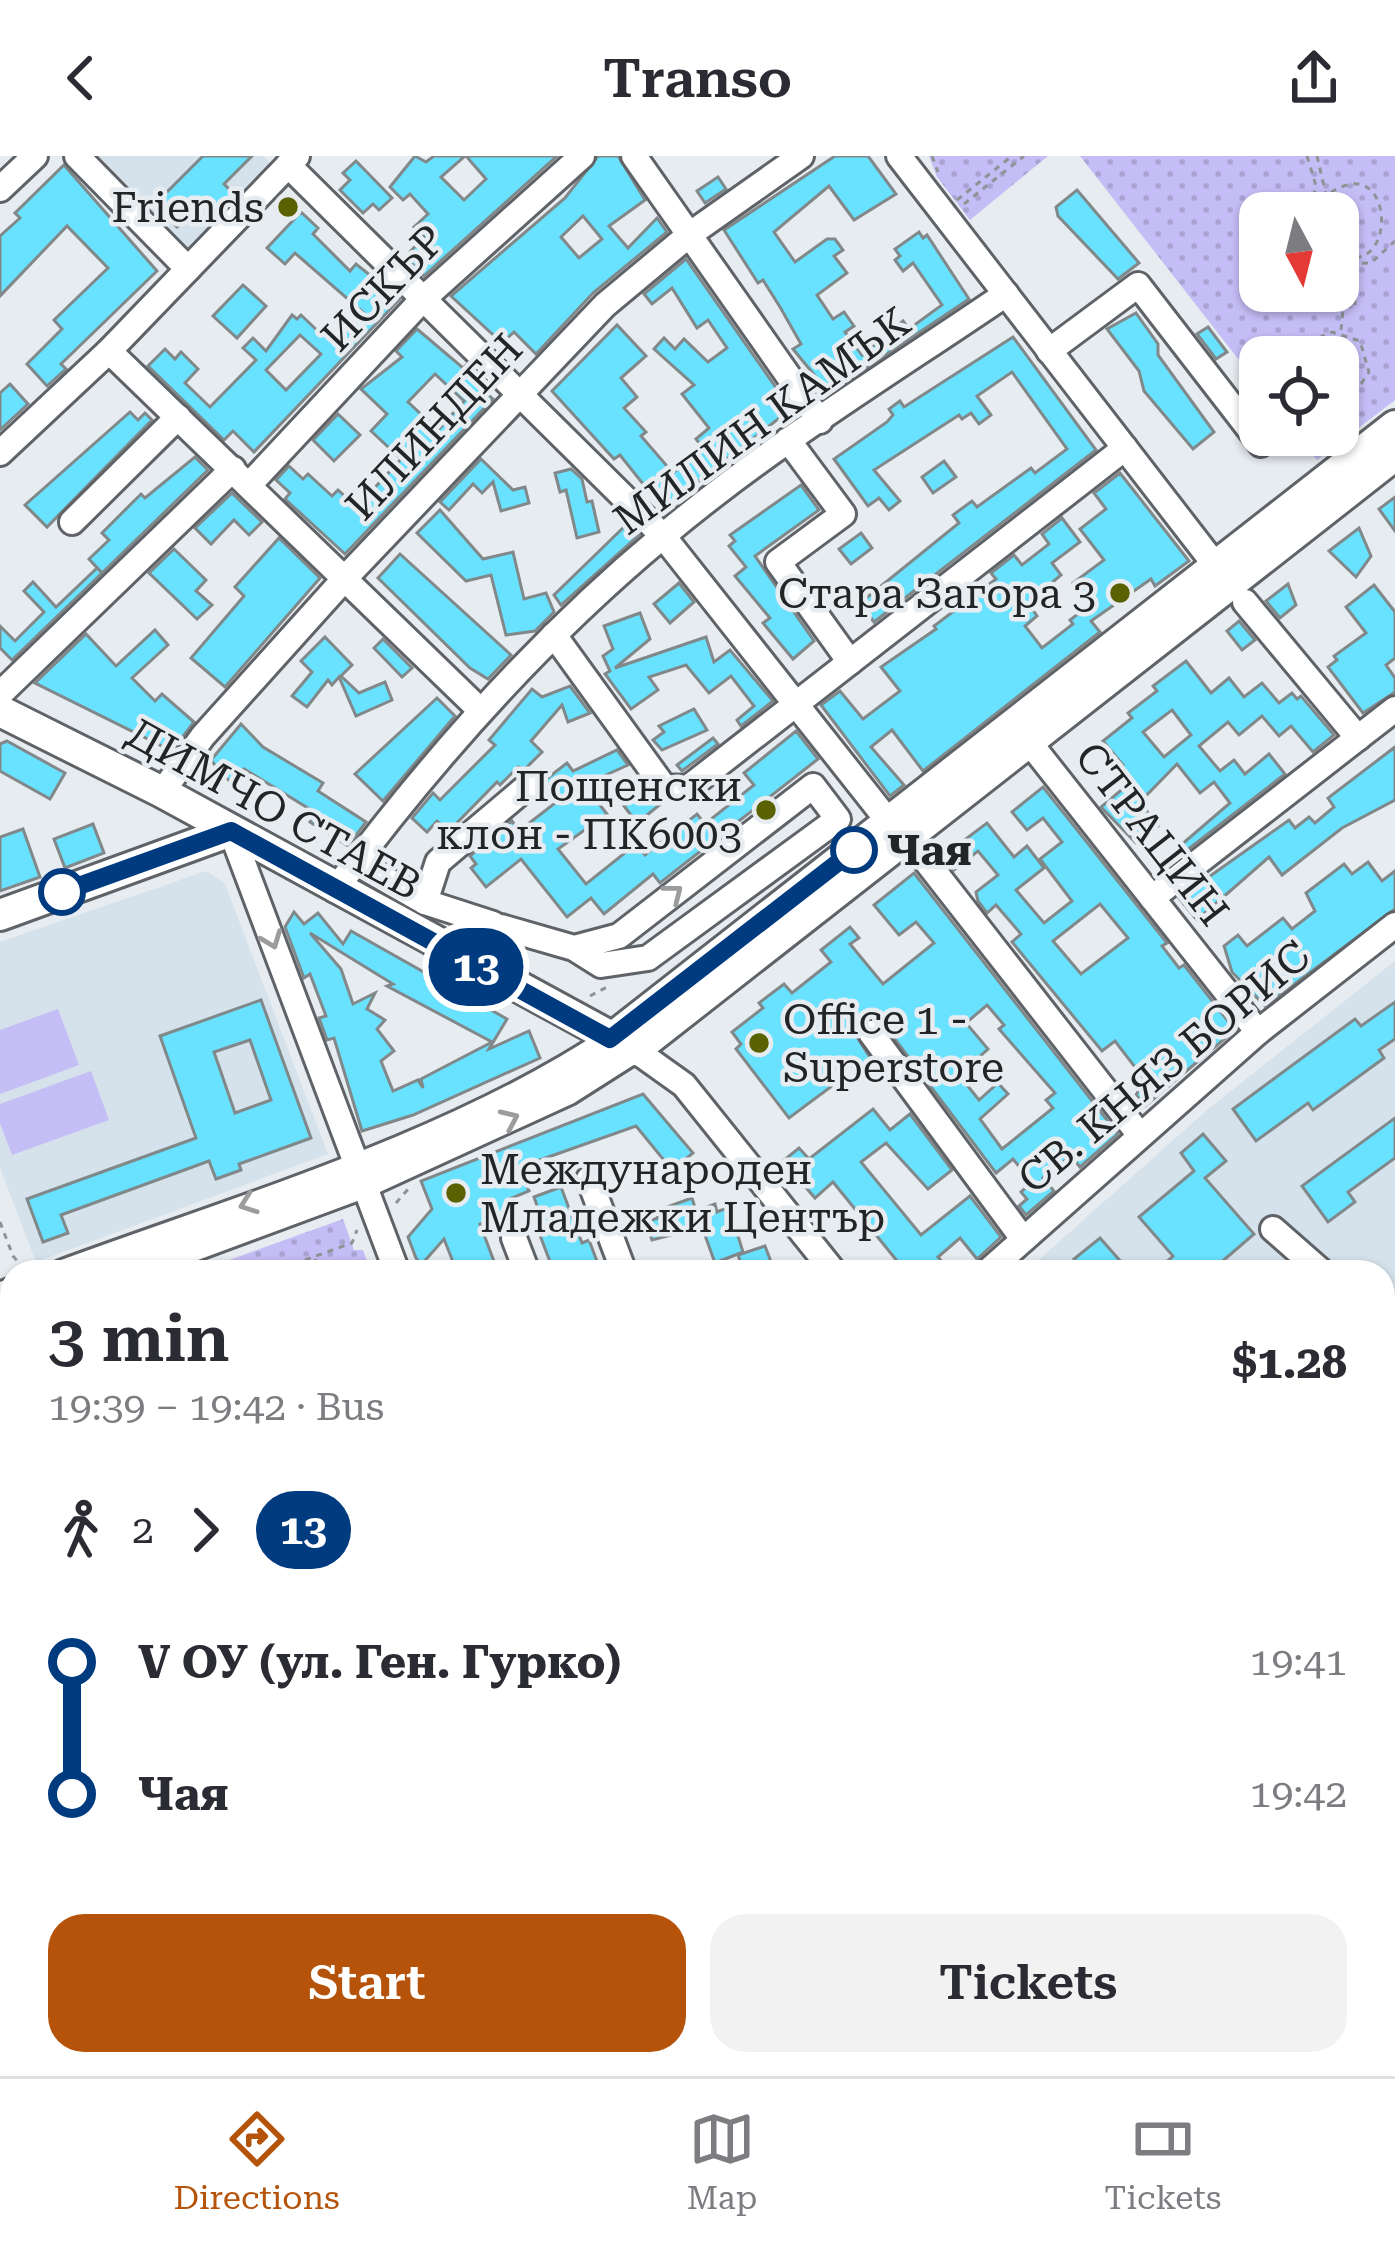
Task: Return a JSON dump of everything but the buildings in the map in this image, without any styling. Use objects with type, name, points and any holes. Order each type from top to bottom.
[{"type":"main road","points":[[623,1044],[889,822],[1395,426]]},
{"type":"main road","points":[[623,1044],[1029,742],[1395,455]]},
{"type":"main road","name":"ДИМЧО СТАЕВ","points":[[0,711],[162,792],[623,1044]]},
{"type":"main road","points":[[0,915],[231,831]]},
{"type":"street","points":[[0,189],[35,156]]},
{"type":"street","points":[[76,156],[188,269]]},
{"type":"street","name":"ИСКЪР","points":[[0,694],[242,477],[423,299],[583,156]]},
{"type":"street","points":[[634,156],[820,421]]},
{"type":"street","name":"ИЛИНДЕН","points":[[162,792],[203,736],[347,576],[605,305],[689,235],[801,156]]},
{"type":"street","points":[[898,156],[1216,566]]},
{"type":"street","points":[[0,454],[109,351],[292,161],[423,299],[663,536],[889,822]]},
{"type":"street","points":[[1049,350],[1138,285],[1239,414]]},
{"type":"street","name":"МИЛИН КАМЪК","points":[[335,890],[480,710],[663,536],[788,440],[1006,294]]},
{"type":"street","points":[[109,351],[347,576],[480,710]]},
{"type":"street","points":[[72,522],[178,417]]},
{"type":"street","points":[[788,440],[843,514],[778,562],[850,662]]},
{"type":"street","points":[[554,635],[664,787],[688,788],[1125,448]]},
{"type":"street","points":[[1245,602],[1358,738]]},
{"type":"street","points":[[1152,898],[1395,709]]},
{"type":"street","name":"СТРАЦИН","points":[[1029,742],[1258,1032]]},
{"type":"street","points":[[424,902],[438,862],[529,784]]},
{"type":"street","points":[[355,862],[424,902],[574,949],[602,965],[648,958],[838,819],[813,785],[619,936],[574,949]]},
{"type":"street","points":[[231,831],[393,1260]]},
{"type":"street","points":[[923,857],[1139,1134]]},
{"type":"street","name":"СВ. КНЯЗ БОРИС","points":[[999,1260],[1258,1032],[1395,925]]},
{"type":"street","points":[[441,948],[471,931],[501,927]]},
{"type":"street","points":[[871,1033],[1023,1239]]},
{"type":"street","points":[[159,1260],[569,1092],[623,1044],[684,1085],[824,1260]]},
{"type":"street","points":[[100,1260],[362,1174]]},
{"type":"street","points":[[589,1179],[619,1260]]},
{"type":"street","points":[[1273,1229],[1308,1260]]},
{"type":"street","points":[[514,1238],[522,1260]]},
{"type":"path","points":[[932,156],[940,179]]},
{"type":"path","points":[[957,200],[1012,156]]},
{"type":"path","points":[[949,190],[961,206],[1024,156]]},
{"type":"path","points":[[1307,156],[1315,192]]},
{"type":"path","points":[[1317,156],[1326,192]]},
{"type":"path","points":[[1334,192],[1348,184],[1361,184],[1384,196],[1390,207]]},
{"type":"path","points":[[1359,255],[1380,249],[1392,231]]},
{"type":"path","points":[[1359,264],[1380,259],[1395,241]]},
{"type":"path","points":[[1341,332],[1343,312]]},
{"type":"path","points":[[1328,336],[1341,332],[1349,336]]},
{"type":"path","points":[[1359,341],[1370,361],[1359,385]]},
{"type":"path","points":[[305,1260],[352,1244],[362,1217]]},
{"type":"path","points":[[0,1222],[16,1260]]},
{"type":"shaded area","points":[[86,156],[263,156],[274,167],[188,255]]},
{"type":"shaded area","points":[[929,156],[1048,156],[970,220],[937,177]]},
{"type":"shaded area","points":[[1080,156],[1395,156],[1395,400],[1359,428],[1359,336],[1239,336],[1239,360]]},
{"type":"shaded area","points":[[206,871],[225,884],[328,1154],[35,1260],[0,1168],[0,942]]},
{"type":"shaded area","points":[[1395,961],[1395,1260],[1038,1260],[1207,1110]]},
{"type":"shaded area","points":[[58,1009],[79,1065],[0,1094],[0,1030]]},
{"type":"shaded area","points":[[91,1071],[109,1120],[12,1155],[0,1123],[0,1104]]},
{"type":"shaded area","points":[[343,1219],[354,1250],[363,1250],[367,1260],[229,1260]]},
{"type":"bus line","name":"13","points":[[62,892],[231,831],[610,1039],[854,850]]},
{"type":"place","name":"Friends","points":[[288,207]]},
{"type":"place","name":"Стара Загора 3","points":[[1120,593]]},
{"type":"place","name":"Пощенски клон - ПК6003","points":[[766,810]]},
{"type":"place","name":"Чая","points":[[854,850]]},
{"type":"place","name":"Office 1 - Superstore","points":[[759,1043]]},
{"type":"place","name":"Международен Младежки Център","points":[[456,1193]]}]
